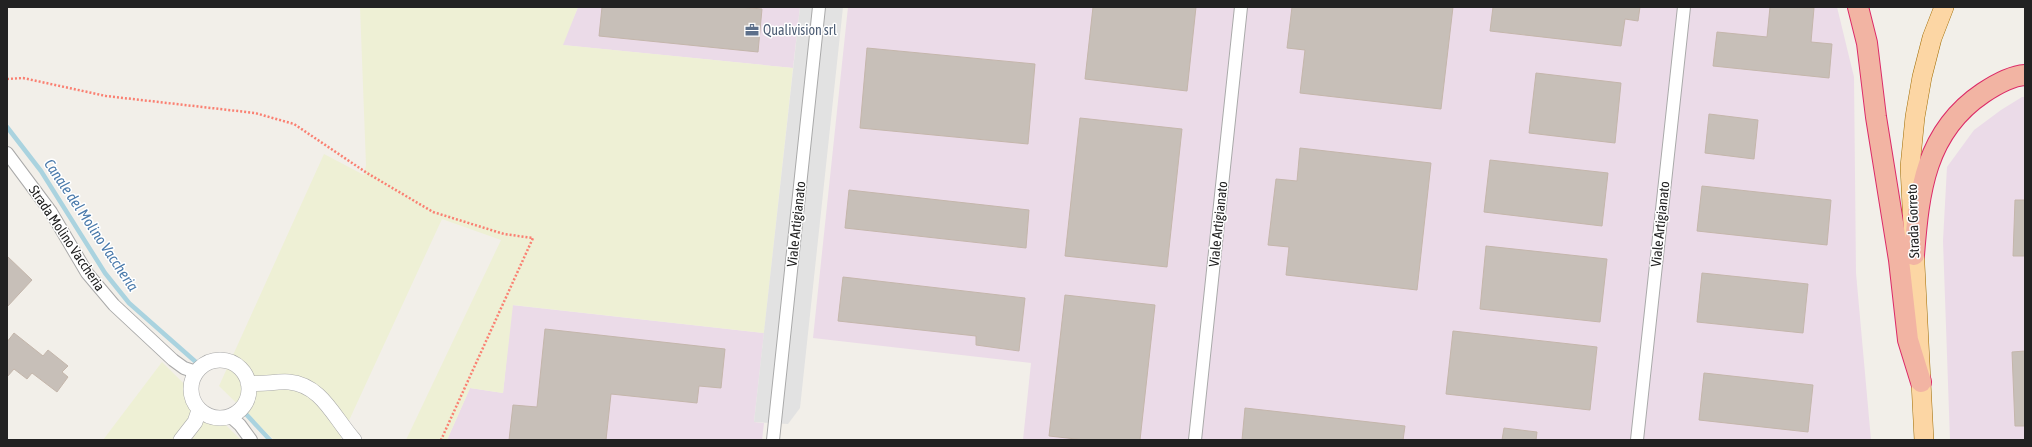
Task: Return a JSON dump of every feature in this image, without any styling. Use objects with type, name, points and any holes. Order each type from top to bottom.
[{"type":"highway","points":[[1858,7],[1867,43],[1876,117],[1899,260],[1908,340],[1921,382]]},
{"type":"highway","points":[[1914,255],[1918,202],[1935,147],[1946,129],[1950,123],[1978,96],[1994,85],[2025,75]]},
{"type":"main road","name":"Strada Gorreto","points":[[1924,440],[1910,167],[1915,117],[1932,38],[1944,7]]},
{"type":"street","name":"Viale Artigianato","points":[[773,440],[819,7]]},
{"type":"street","name":"Viale Artigianato","points":[[1195,440],[1241,7]]},
{"type":"street","name":"Viale Artigianato","points":[[1637,440],[1684,7]]},
{"type":"street","name":"Strada Molino Vaccheria","points":[[7,153],[51,212],[88,273],[114,305],[190,373]]},
{"type":"street","points":[[200,416],[191,396],[190,373],[209,362],[225,360],[240,368],[248,387],[243,407],[235,418]]},
{"type":"street","points":[[248,387],[286,382],[306,386],[324,400],[354,440]]},
{"type":"street","points":[[200,416],[235,418]]},
{"type":"street","points":[[181,440],[200,416]]},
{"type":"street","points":[[235,418],[251,440]]},
{"type":"path","points":[[7,79],[23,78],[106,96],[255,113],[294,124],[367,173],[433,212],[504,234],[533,238],[441,440]]},
{"type":"shaded area","points":[[578,7],[800,7],[793,68],[562,45]]},
{"type":"shaded area","points":[[800,7],[843,7],[800,408],[788,424],[754,422]]},
{"type":"shaded area","points":[[848,7],[1837,7],[1854,77],[1856,273],[1871,440],[1023,440],[1031,363],[813,338]]},
{"type":"shaded area","points":[[2022,97],[2025,97],[2025,440],[1950,440],[1943,241],[1947,167],[1974,130]]},
{"type":"shaded area","points":[[512,305],[764,333],[754,422],[764,423],[762,440],[447,440],[470,388],[503,393]]},
{"type":"green space","points":[[360,7],[578,7],[563,45],[793,68],[764,333],[513,305],[503,393],[470,388],[447,440],[406,440],[501,240],[442,219],[340,440],[274,440],[219,386],[324,154],[364,175],[366,165]]},
{"type":"green space","points":[[162,362],[241,440],[103,440]]},
{"type":"building","points":[[602,7],[739,7],[762,9],[758,52],[599,36]]},
{"type":"building","points":[[1093,7],[1196,7],[1187,91],[1085,79]]},
{"type":"building","points":[[1292,7],[1453,7],[1441,109],[1300,93],[1305,50],[1287,48]]},
{"type":"building","points":[[1493,7],[1640,7],[1638,21],[1625,19],[1621,46],[1490,31]]},
{"type":"building","points":[[1770,7],[1814,8],[1811,42],[1832,44],[1829,78],[1713,66],[1717,32],[1767,37]]},
{"type":"building","points":[[867,48],[1035,64],[1028,144],[860,128]]},
{"type":"building","points":[[1536,73],[1621,83],[1615,143],[1529,133]]},
{"type":"building","points":[[1709,114],[1758,120],[1754,159],[1705,153]]},
{"type":"building","points":[[1080,118],[1182,129],[1167,267],[1065,256]]},
{"type":"building","points":[[1300,148],[1431,163],[1417,290],[1286,275],[1289,247],[1268,245],[1276,179],[1297,181]]},
{"type":"building","points":[[1490,160],[1608,173],[1602,226],[1484,212]]},
{"type":"building","points":[[1702,186],[1831,200],[1827,245],[1697,231]]},
{"type":"building","points":[[849,190],[1029,210],[1026,248],[845,228]]},
{"type":"building","points":[[2015,200],[2025,200],[2025,256],[2013,256]]},
{"type":"building","points":[[1486,246],[1607,259],[1600,322],[1480,309]]},
{"type":"building","points":[[7,256],[32,280],[7,307]]},
{"type":"building","points":[[1702,273],[1808,284],[1803,333],[1697,322]]},
{"type":"building","points":[[843,277],[1025,298],[1019,351],[976,345],[976,336],[838,321]]},
{"type":"building","points":[[1065,295],[1155,305],[1140,440],[1085,440],[1049,436]]},
{"type":"building","points":[[545,329],[725,349],[721,388],[699,386],[697,403],[611,394],[606,440],[509,440],[513,405],[537,407]]},
{"type":"building","points":[[1453,331],[1597,347],[1590,410],[1446,394]]},
{"type":"building","points":[[14,333],[43,356],[48,350],[68,366],[62,372],[68,377],[57,392],[32,373],[27,379],[14,369],[7,377],[7,342]]},
{"type":"building","points":[[2025,351],[2025,426],[2015,426],[2012,352]]},
{"type":"building","points":[[1704,373],[1813,385],[1808,432],[1699,420]]},
{"type":"building","points":[[1245,408],[1405,426],[1403,440],[1242,440]]},
{"type":"building","points":[[1504,428],[1537,432],[1536,440],[1502,440]]},
{"type":"waterway","name":"Canale del Molino Vaccheria","points":[[7,127],[41,171],[105,273],[129,303],[197,363]]},
{"type":"waterway","name":"Canale del Molino Vaccheria","points":[[245,413],[270,440]]},
{"type":"place","name":"Qualivision srl","points":[[752,30]]}]
